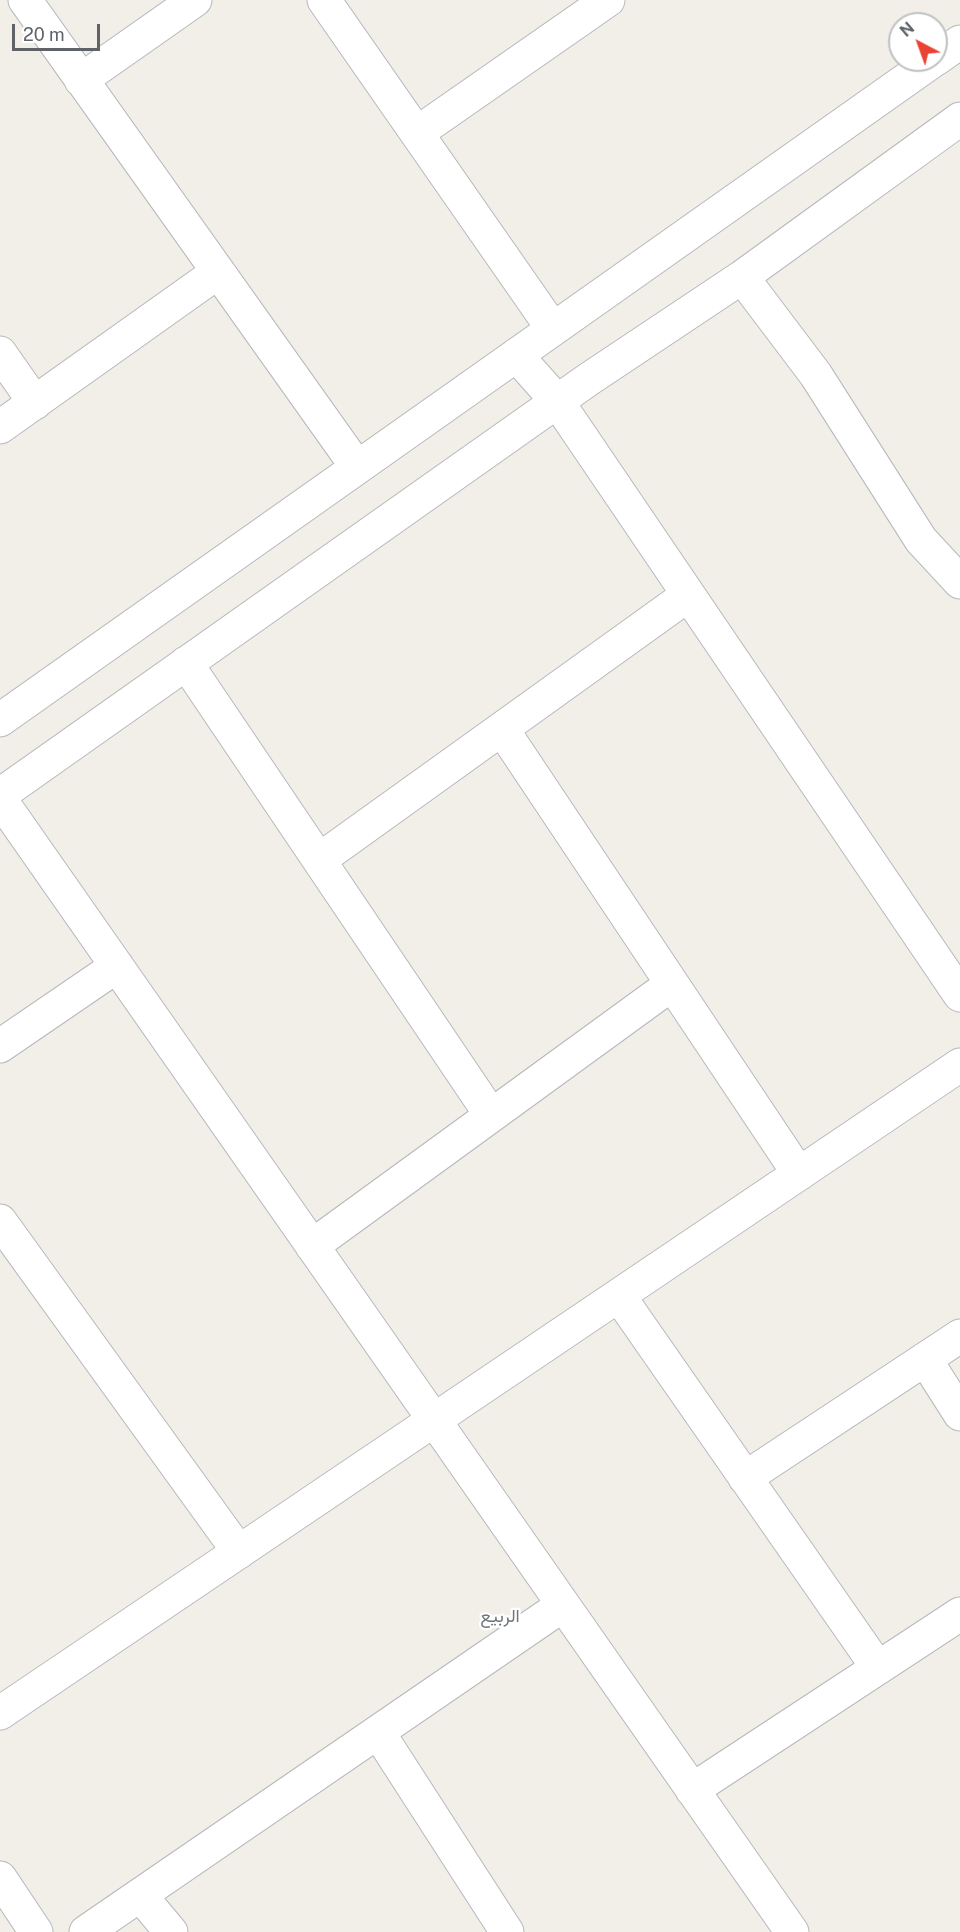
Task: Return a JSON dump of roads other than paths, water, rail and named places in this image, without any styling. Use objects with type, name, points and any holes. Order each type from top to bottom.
[{"type":"street","points":[[25,0],[357,467]]},
{"type":"street","points":[[81,80],[195,0]]},
{"type":"street","points":[[324,0],[553,329]]},
{"type":"street","points":[[417,133],[602,2]]},
{"type":"street","points":[[0,720],[917,72]]},
{"type":"street","points":[[792,1932],[0,797],[557,401],[742,277],[960,119]]},
{"type":"street","points":[[0,427],[218,272]]},
{"type":"street","points":[[742,277],[816,375],[921,540],[960,582]]},
{"type":"street","points":[[0,353],[35,403]]},
{"type":"street","points":[[516,356],[557,401],[960,995]]},
{"type":"street","points":[[319,860],[688,595]]},
{"type":"street","points":[[186,663],[492,1115]]},
{"type":"street","points":[[502,729],[799,1174]]},
{"type":"street","points":[[0,1046],[117,966]]},
{"type":"street","points":[[312,1246],[672,984]]},
{"type":"street","points":[[2,1708],[239,1552],[960,1065]]},
{"type":"street","points":[[0,1221],[239,1552]]},
{"type":"street","points":[[619,1296],[878,1668]]},
{"type":"street","points":[[745,1478],[960,1336]]},
{"type":"street","points":[[925,1359],[960,1414]]},
{"type":"street","points":[[86,1932],[563,1605]]},
{"type":"street","points":[[692,1790],[960,1614]]},
{"type":"street","points":[[378,1732],[507,1932]]},
{"type":"street","points":[[0,1878],[36,1932]]},
{"type":"street","points":[[140,1895],[171,1932]]},
{"type":"district","name":"الربيع","points":[[500,1616]]}]
